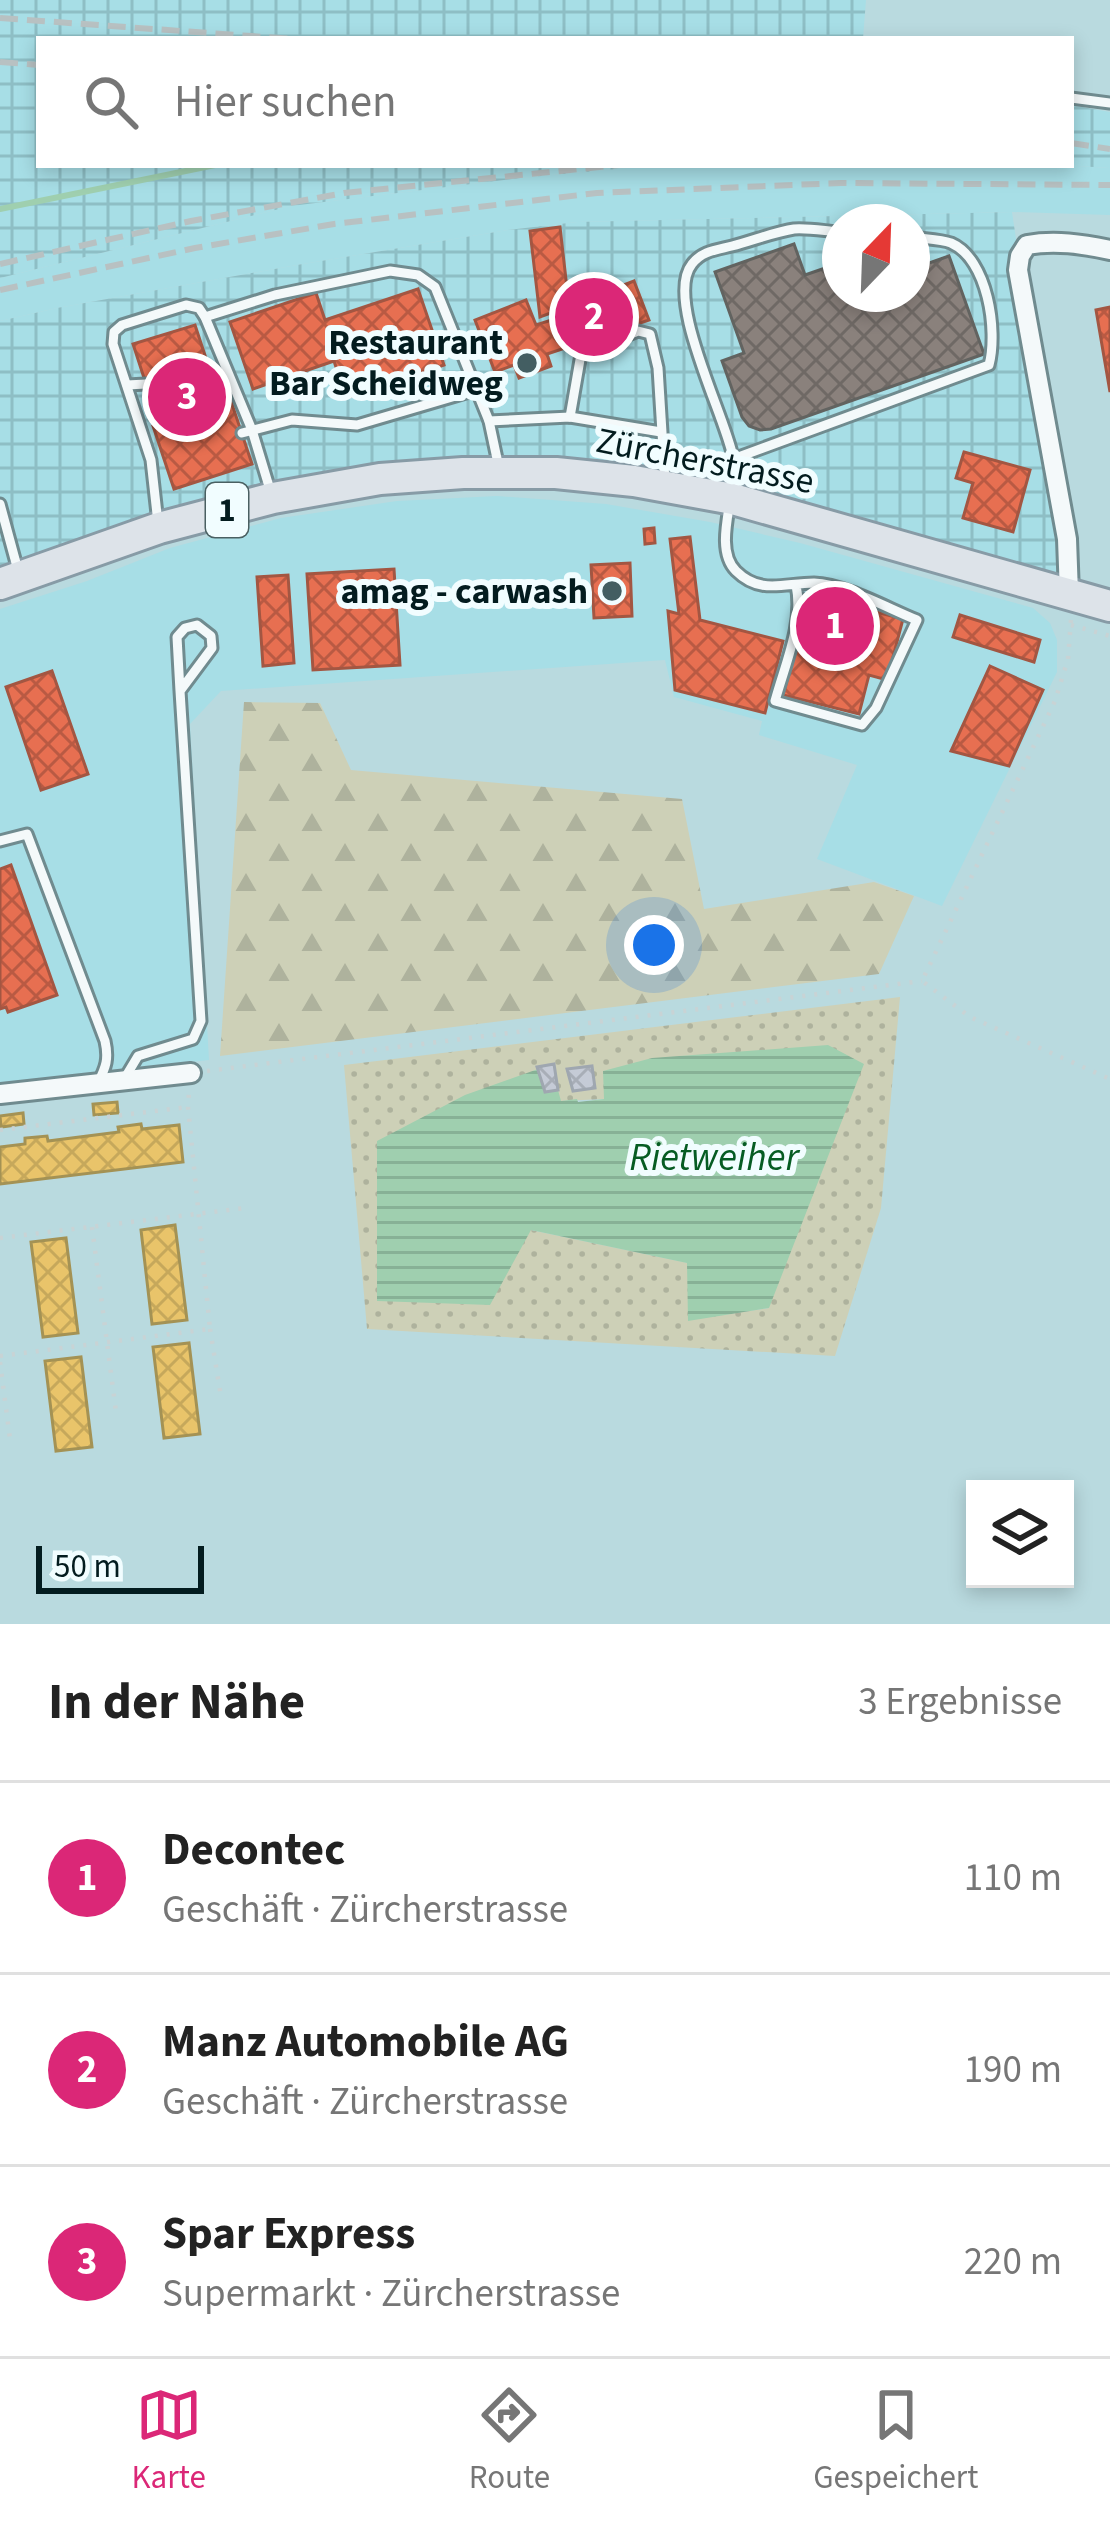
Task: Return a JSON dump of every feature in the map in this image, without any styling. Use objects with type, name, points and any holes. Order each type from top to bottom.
[{"type":"main road","name":"Zürcherstrasse","points":[[10,581],[159,528],[273,498],[380,479],[556,473],[733,499],[1110,606]]},
{"type":"street","points":[[1069,594],[1067,539],[1018,271],[1027,245],[1085,244],[1110,250]]},
{"type":"street","points":[[0,1094],[98,1083],[125,1091],[191,1073]]},
{"type":"lane","points":[[1074,98],[1110,103]]},
{"type":"lane","points":[[796,585],[798,619],[775,701],[862,724],[876,708],[917,620],[835,586],[813,583],[754,586],[733,569],[725,554],[733,459],[694,344],[682,290],[688,268],[704,253],[795,229],[822,231]]},
{"type":"lane","points":[[733,459],[988,365],[993,350],[986,290],[972,259],[951,244],[930,240]]},
{"type":"lane","points":[[205,317],[274,295],[390,271],[418,275],[435,287],[489,421],[500,473]]},
{"type":"lane","points":[[159,528],[154,482],[157,458],[113,344],[114,332],[122,325],[187,305],[199,308],[205,317],[273,498]]},
{"type":"lane","points":[[570,417],[581,354],[638,332],[650,334],[658,368],[666,486]]},
{"type":"lane","points":[[207,363],[223,358]]},
{"type":"lane","points":[[127,385],[146,384]]},
{"type":"lane","points":[[247,431],[292,420],[357,425],[476,390]]},
{"type":"lane","points":[[489,421],[570,417],[661,432]]},
{"type":"lane","points":[[154,482],[170,476]]},
{"type":"lane","points":[[0,504],[10,581]]},
{"type":"lane","points":[[125,1091],[138,1056],[194,1039],[201,1022],[180,692],[178,637],[185,628],[197,626],[212,636],[212,649],[180,692]]},
{"type":"lane","points":[[0,842],[27,834],[105,1041],[109,1056],[98,1083]]},
{"type":"path","points":[[922,981],[1055,701],[1068,658],[1069,594]]},
{"type":"path","points":[[1071,625],[1110,636]]},
{"type":"path","points":[[221,1397],[188,1107],[191,1073],[922,981],[970,1017],[1110,1079]]},
{"type":"path","points":[[125,1091],[128,1114]]},
{"type":"path","points":[[0,1130],[188,1107]]},
{"type":"path","points":[[34,1113],[36,1125]]},
{"type":"path","points":[[0,1238],[245,1208]]},
{"type":"path","points":[[92,1227],[116,1412]]},
{"type":"path","points":[[10,1439],[0,1359],[211,1329]]},
{"type":"shaded area","points":[[0,0],[866,0],[863,36],[36,36],[36,168],[626,168],[291,206],[0,278]]},
{"type":"shaded area","points":[[1074,106],[1110,112],[1110,168],[1074,166]]},
{"type":"shaded area","points":[[626,168],[1110,168],[1110,215],[930,214],[930,204],[822,204],[822,216],[577,222],[297,265],[0,321],[0,278],[291,206]]},
{"type":"shaded area","points":[[1012,212],[1069,594],[634,481],[380,479],[0,584],[0,321],[508,230],[577,222],[822,216],[822,312],[930,312],[930,214]]},
{"type":"shaded area","points":[[497,496],[606,504],[710,522],[1033,608],[1050,623],[1057,640],[1057,672],[942,906],[817,859],[857,765],[759,735],[762,721],[674,697],[665,660],[221,691],[190,724],[209,1060],[0,1084],[0,609],[170,548],[281,518],[397,501]]},
{"type":"green space","points":[[244,702],[320,703],[351,770],[682,799],[704,909],[874,882],[914,896],[879,974],[220,1056]]},
{"type":"green space","points":[[900,997],[881,1208],[835,1356],[367,1329],[344,1065]],"holes":[[[538,1070],[561,1101],[605,1099],[769,1308],[688,1320],[688,1263],[531,1230]]]},
{"type":"water","name":"Rietweiher","points":[[828,1045],[864,1064],[769,1308],[688,1321],[687,1263],[531,1230],[490,1305],[377,1301],[377,1141],[465,1095],[538,1069],[558,1090],[561,1101],[578,1102],[604,1099],[603,1071],[652,1058]]},
{"type":"building: Wohnen","points":[[117,1102],[118,1113],[94,1115],[93,1104]]},
{"type":"building: Wohnen","points":[[23,1113],[24,1124],[1,1127],[0,1116]]},
{"type":"building: Wohnen","points":[[141,1124],[142,1129],[179,1125],[183,1162],[0,1184],[0,1147],[25,1144],[25,1138],[47,1136],[48,1141],[119,1132],[118,1127]]},
{"type":"building: Wohnen","points":[[175,1225],[187,1320],[152,1324],[141,1230]]},
{"type":"building: Wohnen","points":[[66,1238],[78,1333],[43,1337],[31,1242]]},
{"type":"building: Wohnen","points":[[189,1343],[200,1434],[164,1438],[153,1347]]},
{"type":"building: Wohnen","points":[[81,1357],[92,1447],[56,1451],[45,1361]]},
{"type":"building: Handel","points":[[560,227],[569,306],[634,281],[649,320],[547,354],[551,366],[519,378],[514,365],[495,372],[475,320],[526,300],[536,325],[558,318],[556,311],[540,317],[530,231]]},
{"type":"building: Handel","points":[[418,289],[444,365],[346,398],[334,361],[253,389],[230,322],[316,293],[325,320]]},
{"type":"building: Handel","points":[[1110,307],[1110,392],[1096,310]]},
{"type":"building: Handel","points":[[195,325],[221,404],[231,401],[252,464],[174,489],[133,344]]},
{"type":"building: Handel","points":[[964,452],[1030,470],[1013,532],[963,518],[973,483],[956,478]]},
{"type":"building: Handel","points":[[654,528],[655,543],[645,544],[644,529]]},
{"type":"building: Handel","points":[[690,537],[700,620],[783,641],[765,713],[675,690],[668,611],[679,614],[670,539]]},
{"type":"building: Handel","name":"amag - carwash","points":[[630,563],[632,616],[594,618],[591,565]]},
{"type":"building: Handel","points":[[394,569],[400,665],[313,670],[307,574]]},
{"type":"building: Handel","points":[[288,575],[294,663],[263,666],[257,577]]},
{"type":"building: Handel","points":[[823,598],[903,619],[887,680],[869,675],[859,714],[783,695],[799,636],[812,639]]},
{"type":"building: Handel","points":[[960,615],[1040,640],[1034,662],[953,637]]},
{"type":"building: Handel","points":[[990,666],[1043,690],[1009,766],[951,751]]},
{"type":"building: Handel","points":[[52,671],[88,774],[41,790],[6,687]]},
{"type":"building: Handel","points":[[11,865],[57,995],[8,1012],[6,1007],[0,1009],[0,869]]},
{"type":"building: Industrie","points":[[794,244],[805,275],[822,269],[822,312],[930,312],[930,263],[949,256],[984,354],[760,430],[742,417],[722,361],[744,353],[715,272]]},
{"type":"building: Sonstige","points":[[554,1064],[558,1090],[545,1092],[537,1067]]},
{"type":"building: Sonstige","points":[[592,1066],[595,1088],[573,1091],[567,1069]]},
{"type":"waterway","points":[[0,209],[200,168]]},
{"type":"railway","points":[[0,18],[251,36]]},
{"type":"railway","points":[[0,62],[36,65]]},
{"type":"railway","points":[[1074,143],[1110,149]]},
{"type":"railway","points":[[0,264],[344,193],[590,168]]},
{"type":"railway","points":[[0,290],[334,224],[597,193],[841,183],[1110,185]]},
{"type":"place","name":"Manz Automobile AG","points":[[594,317]]},
{"type":"place","name":"Restaurant Bar Scheidweg","points":[[527,363]]},
{"type":"place","name":"Spar Express","points":[[187,397]]},
{"type":"place","name":"amag - carwash","points":[[612,591]]},
{"type":"place","name":"Decontec","points":[[835,626]]}]
